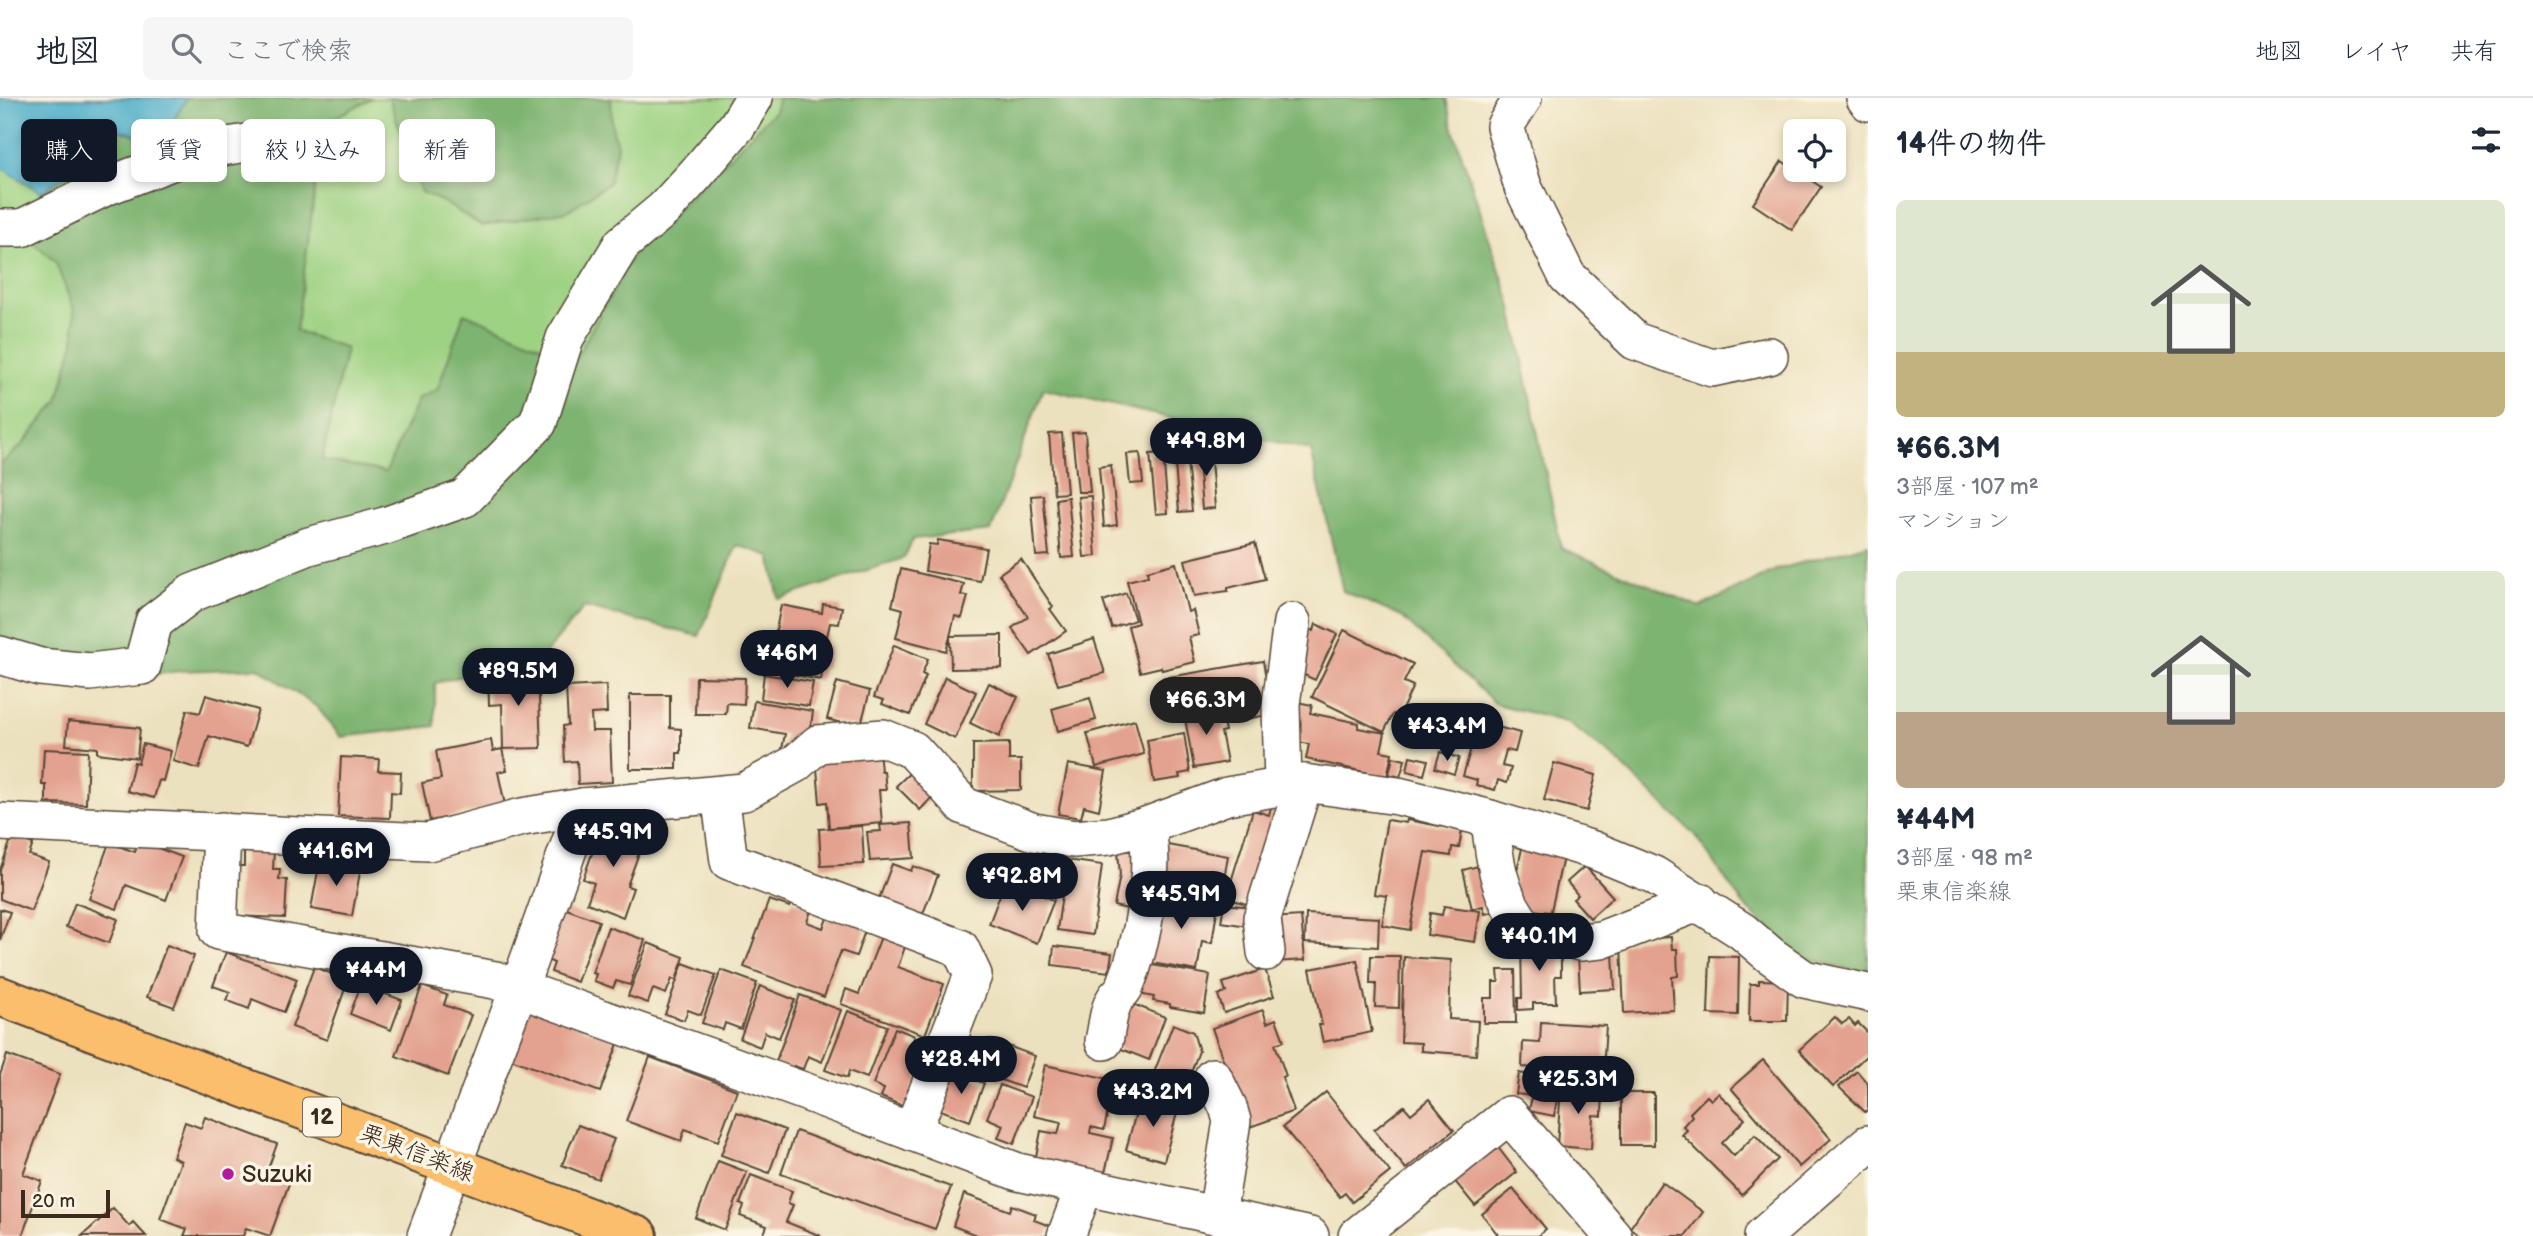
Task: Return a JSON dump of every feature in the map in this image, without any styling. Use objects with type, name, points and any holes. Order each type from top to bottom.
[{"type":"main road","name":"栗東信楽線","points":[[2,1003],[638,1236]]},
{"type":"street","points":[[0,655],[40,667],[90,672],[142,666],[154,622],[192,593],[310,546],[385,526],[465,498],[538,422],[565,338],[622,244],[664,209],[696,174],[737,126],[754,98]]},
{"type":"street","points":[[1523,98],[1505,126],[1523,187],[1567,276],[1636,341],[1713,368],[1769,356]]},
{"type":"street","points":[[1865,98],[1868,102]]},
{"type":"street","points":[[0,228],[22,228],[105,187],[202,150],[241,144]]},
{"type":"street","points":[[1266,952],[1262,918],[1294,785],[1281,704],[1292,622]]},
{"type":"street","points":[[0,822],[428,842],[522,817],[583,807],[744,792],[795,765],[818,744],[883,738],[913,750],[964,806],[1034,832],[1074,839],[1110,836],[1146,826],[1227,796],[1294,785],[1398,796],[1490,819],[1593,850],[1654,875],[1742,931],[1804,979],[1868,993]]},
{"type":"street","points":[[720,794],[729,861],[960,948],[973,975],[912,1132]]},
{"type":"street","points":[[426,1236],[519,988],[583,807]]},
{"type":"street","points":[[1490,819],[1507,904],[1526,928],[1548,931],[1580,942],[1601,940],[1700,902]]},
{"type":"street","points":[[1104,1041],[1114,1000],[1124,990],[1136,956],[1148,889],[1150,843],[1146,826]]},
{"type":"street","points":[[222,831],[218,931],[495,980],[1018,1172],[1310,1236]]},
{"type":"street","points":[[1213,1077],[1232,1121],[1217,1215]]},
{"type":"street","points":[[1357,1236],[1509,1115],[1612,1236]]},
{"type":"street","points":[[1763,1236],[1868,1144]]},
{"type":"street","points":[[1066,1236],[1084,1188]]},
{"type":"green space","points":[[0,98],[779,98],[775,111],[556,417],[0,665]]},
{"type":"green space","points":[[187,98],[372,98],[332,119],[241,119],[241,182],[316,182],[296,331],[346,348],[322,460],[386,472],[418,399],[437,390],[464,313],[575,360],[633,254],[775,111],[779,98],[1446,98],[1452,126],[1511,304],[1561,548],[1700,607],[1776,570],[1868,544],[1868,974],[1796,956],[1743,904],[1694,834],[1610,754],[1566,722],[1496,704],[1402,617],[1343,591],[1311,450],[1043,389],[991,531],[913,539],[904,558],[779,599],[770,556],[737,545],[699,636],[584,607],[544,655],[435,683],[435,726],[341,737],[317,707],[258,668],[180,671],[103,681],[0,665],[0,465],[22,445],[58,401],[74,341],[74,310],[55,261],[24,234],[41,192],[56,182],[117,182],[117,130],[131,133],[131,182],[227,182],[227,119],[174,119]]},
{"type":"green space","points":[[389,98],[611,98],[612,126],[617,146],[609,183],[567,211],[482,226],[421,192],[418,182],[495,182],[495,119],[399,119],[399,127]]},
{"type":"water","points":[[0,98],[187,98],[174,119],[131,119],[131,133],[117,130],[117,119],[21,119],[21,180],[0,167]]},
{"type":"water","points":[[25,182],[56,182],[41,192]]},
{"type":"building","points":[[1782,161],[1783,182],[1814,182],[1821,187],[1792,230],[1753,204]]},
{"type":"building","points":[[1085,432],[1090,492],[1078,492],[1072,433]]},
{"type":"building","points":[[1062,433],[1067,493],[1054,494],[1049,434]]},
{"type":"building","points":[[1210,448],[1215,508],[1202,509],[1197,449]]},
{"type":"building","points":[[1186,451],[1192,511],[1179,512],[1174,452]]},
{"type":"building","points":[[1140,453],[1143,483],[1130,484],[1127,454]]},
{"type":"building","points":[[1163,453],[1168,513],[1156,514],[1150,454]]},
{"type":"building","points":[[1111,465],[1117,525],[1104,527],[1099,467]]},
{"type":"building","points":[[1043,495],[1049,555],[1036,556],[1031,496]]},
{"type":"building","points":[[1091,496],[1096,556],[1084,557],[1078,497]]},
{"type":"building","points":[[1068,497],[1074,557],[1061,558],[1056,499]]},
{"type":"building","points":[[938,540],[986,548],[980,581],[925,571],[929,544],[937,545]]},
{"type":"building","points":[[1255,543],[1265,579],[1228,588],[1228,591],[1194,596],[1185,560]]},
{"type":"building","points":[[1021,559],[1066,631],[1031,655],[1012,628],[1028,617],[999,574]]},
{"type":"building","points":[[1176,563],[1188,612],[1193,610],[1199,635],[1189,637],[1195,662],[1140,672],[1128,626],[1138,623],[1127,581],[1148,576],[1147,571]]},
{"type":"building","points":[[901,569],[964,584],[961,595],[968,596],[962,618],[955,616],[950,636],[1002,635],[1002,668],[951,669],[950,637],[946,651],[896,638],[903,609],[892,606]]},
{"type":"building","points":[[1126,593],[1135,620],[1112,628],[1103,601]]},
{"type":"building","points":[[823,604],[842,607],[839,624],[830,623],[825,645],[830,646],[821,680],[758,668],[765,633],[775,635],[781,605],[822,613]]},
{"type":"building","points":[[1316,624],[1337,634],[1315,680],[1289,668],[1308,628],[1314,631]]},
{"type":"building","points":[[1344,630],[1413,664],[1404,682],[1413,686],[1399,716],[1393,714],[1384,732],[1312,697]]},
{"type":"building","points":[[1094,639],[1105,673],[1058,685],[1048,654]]},
{"type":"building","points":[[894,645],[928,659],[922,674],[926,676],[910,715],[882,704],[884,700],[874,697]]},
{"type":"building","points":[[1263,661],[1272,714],[1246,719],[1245,713],[1230,716],[1228,703],[1169,713],[1163,678]]},
{"type":"building","points":[[538,672],[541,748],[503,749],[502,704],[489,705],[488,674]]},
{"type":"building","points":[[764,674],[813,682],[809,706],[761,699]]},
{"type":"building","points":[[696,677],[745,678],[744,704],[727,703],[726,714],[695,714]]},
{"type":"building","points":[[945,677],[976,692],[955,739],[924,724]]},
{"type":"building","points":[[837,682],[870,691],[860,728],[827,719]]},
{"type":"building","points":[[989,683],[1018,697],[999,737],[970,723]]},
{"type":"building","points":[[606,685],[607,713],[591,714],[592,731],[610,731],[612,782],[578,784],[577,761],[565,762],[563,726],[568,725],[566,687]]},
{"type":"building","points":[[206,695],[258,710],[247,747],[209,736],[199,769],[173,761],[187,710],[200,713]]},
{"type":"building","points":[[630,695],[670,695],[670,728],[681,729],[681,753],[677,753],[677,769],[630,769]]},
{"type":"building","points":[[1090,698],[1096,720],[1058,731],[1052,709]]},
{"type":"building","points":[[754,701],[813,711],[810,734],[802,733],[798,752],[782,749],[785,734],[750,728]]},
{"type":"building","points":[[1297,702],[1312,705],[1310,713],[1359,723],[1358,728],[1385,733],[1381,751],[1392,753],[1387,777],[1306,759],[1309,744],[1289,740]]},
{"type":"building","points":[[1220,707],[1225,731],[1221,732],[1227,762],[1194,768],[1184,713]]},
{"type":"building","points":[[1443,715],[1464,722],[1459,737],[1438,730]]},
{"type":"building","points":[[1135,720],[1144,754],[1096,767],[1087,733]]},
{"type":"building","points":[[68,721],[140,728],[137,758],[97,753],[97,748],[66,745]]},
{"type":"building","points":[[1490,725],[1520,733],[1515,752],[1506,750],[1502,766],[1511,768],[1507,783],[1498,780],[1495,790],[1476,785],[1477,780],[1463,776],[1476,730],[1489,733]]},
{"type":"building","points":[[1184,733],[1190,772],[1179,774],[1180,778],[1154,782],[1147,740]]},
{"type":"building","points":[[491,740],[493,751],[502,749],[507,770],[498,772],[505,805],[430,821],[422,783],[441,779],[436,751]]},
{"type":"building","points":[[1009,743],[1009,760],[1021,760],[1021,790],[973,791],[973,744]]},
{"type":"building","points":[[143,744],[171,751],[163,781],[159,780],[154,798],[127,791],[134,762],[138,763]]},
{"type":"building","points":[[44,749],[88,751],[86,804],[46,803],[46,785],[42,785]]},
{"type":"building","points":[[879,751],[886,790],[879,790],[882,823],[829,828],[827,802],[820,803],[816,757]]},
{"type":"building","points":[[1440,752],[1459,758],[1454,774],[1435,768]]},
{"type":"building","points":[[1410,756],[1428,760],[1424,775],[1407,771]]},
{"type":"building","points":[[341,757],[379,759],[378,771],[401,772],[400,793],[391,792],[390,818],[338,816]]},
{"type":"building","points":[[1393,757],[1405,760],[1400,777],[1389,774]]},
{"type":"building","points":[[1554,763],[1596,775],[1587,811],[1544,800]]},
{"type":"building","points":[[1068,764],[1106,771],[1099,810],[1084,806],[1081,818],[1058,814]]},
{"type":"building","points":[[915,768],[938,791],[920,810],[896,786]]},
{"type":"building","points":[[1272,803],[1290,809],[1260,908],[1226,898],[1253,810],[1269,815]]},
{"type":"building","points":[[1387,820],[1406,823],[1407,820],[1462,830],[1459,848],[1452,847],[1451,856],[1425,852],[1410,930],[1382,925],[1387,896],[1374,894]]},
{"type":"building","points":[[603,823],[644,839],[627,886],[633,888],[623,917],[587,903],[594,883],[583,879]]},
{"type":"building","points":[[911,823],[914,858],[870,861],[867,832],[881,831],[880,825]]},
{"type":"building","points":[[862,826],[864,864],[821,866],[819,829]]},
{"type":"building","points":[[12,837],[33,844],[29,855],[49,862],[31,911],[0,899],[0,870]]},
{"type":"building","points":[[139,841],[182,857],[166,900],[126,885],[117,909],[89,899],[109,843],[135,852]]},
{"type":"building","points":[[1162,844],[1228,856],[1220,901],[1154,889]]},
{"type":"building","points":[[1523,844],[1564,853],[1550,915],[1520,908],[1512,893]]},
{"type":"building","points":[[244,850],[274,851],[273,869],[280,869],[279,879],[287,880],[285,918],[236,916],[239,866],[244,866]]},
{"type":"building","points":[[1118,851],[1144,851],[1141,912],[1114,906],[1120,875]]},
{"type":"building","points":[[320,860],[361,867],[352,916],[311,909]]},
{"type":"building","points":[[1067,860],[1102,865],[1093,935],[1057,930]]},
{"type":"building","points":[[1490,863],[1501,910],[1485,914],[1483,906],[1472,909],[1463,870]]},
{"type":"building","points":[[892,864],[911,871],[913,866],[938,875],[922,916],[879,899]]},
{"type":"building","points":[[1585,866],[1613,897],[1590,918],[1573,899],[1578,895],[1567,882]]},
{"type":"building","points":[[1003,887],[1018,893],[1021,887],[1054,900],[1037,943],[989,924]]},
{"type":"building","points":[[1158,893],[1218,904],[1212,943],[1202,941],[1197,971],[1146,962]]},
{"type":"building","points":[[769,900],[790,907],[793,901],[812,908],[807,922],[823,928],[829,914],[866,928],[856,956],[841,951],[824,997],[744,967]]},
{"type":"building","points":[[75,903],[118,919],[109,943],[66,927]]},
{"type":"building","points":[[1224,904],[1251,907],[1248,926],[1221,922]]},
{"type":"building","points":[[1444,906],[1480,911],[1475,942],[1427,935],[1430,913],[1442,915]]},
{"type":"building","points":[[564,908],[599,921],[577,982],[551,972],[554,963],[545,959]]},
{"type":"building","points":[[0,909],[10,912],[0,940]]},
{"type":"building","points":[[1306,914],[1379,918],[1378,947],[1305,943]]},
{"type":"building","points":[[1301,916],[1305,960],[1274,962],[1271,918]]},
{"type":"building","points":[[608,927],[645,940],[630,985],[616,981],[613,988],[594,981],[596,974],[592,973]]},
{"type":"building","points":[[882,934],[906,944],[898,967],[944,984],[925,1035],[841,1004],[846,989],[859,994]]},
{"type":"building","points":[[1671,937],[1672,949],[1677,949],[1678,976],[1672,977],[1674,1010],[1624,1013],[1621,945],[1637,939]]},
{"type":"building","points":[[1521,942],[1561,942],[1561,976],[1555,976],[1556,1003],[1533,1003],[1533,1009],[1518,1010],[1518,998],[1522,998]]},
{"type":"building","points":[[648,943],[684,957],[676,980],[672,979],[666,994],[653,989],[648,1003],[628,996]]},
{"type":"building","points":[[167,945],[194,956],[174,1007],[147,997]]},
{"type":"building","points":[[1054,946],[1112,953],[1109,972],[1052,965]]},
{"type":"building","points":[[226,952],[297,979],[284,1012],[252,999],[249,1009],[226,1000],[230,992],[213,986]]},
{"type":"building","points":[[1613,954],[1615,989],[1580,991],[1578,956]]},
{"type":"building","points":[[1371,956],[1400,956],[1399,1008],[1375,1007],[1376,984],[1370,984]]},
{"type":"building","points":[[1710,956],[1739,957],[1738,1015],[1708,1014]]},
{"type":"building","points":[[1404,957],[1451,960],[1449,1019],[1478,1021],[1476,1055],[1421,1051],[1421,1043],[1401,1042]]},
{"type":"building","points":[[1357,960],[1372,1032],[1323,1042],[1310,969]]},
{"type":"building","points":[[683,963],[716,975],[701,1015],[688,1010],[684,1020],[665,1014]]},
{"type":"building","points":[[1140,963],[1210,975],[1204,1013],[1170,1007],[1170,1004],[1153,1001],[1154,997],[1134,993]]},
{"type":"building","points":[[314,967],[348,980],[327,1040],[292,1027]]},
{"type":"building","points":[[1265,969],[1274,996],[1224,1013],[1218,995],[1226,992],[1223,983]]},
{"type":"building","points":[[721,970],[757,983],[741,1029],[725,1023],[723,1030],[702,1023]]},
{"type":"building","points":[[1498,970],[1515,970],[1516,1023],[1484,1023],[1484,998],[1493,998],[1493,982],[1499,982]]},
{"type":"building","points":[[1759,980],[1788,981],[1787,1021],[1749,1021],[1750,984],[1759,984]]},
{"type":"building","points":[[361,985],[402,1000],[391,1030],[350,1014]]},
{"type":"building","points":[[422,986],[447,995],[444,1005],[471,1015],[448,1076],[396,1056]]},
{"type":"building","points":[[760,986],[795,1000],[779,1038],[765,1032],[760,1047],[740,1039]]},
{"type":"building","points":[[800,995],[841,1010],[822,1062],[808,1056],[803,1069],[794,1066],[793,1071],[775,1064]]},
{"type":"building","points":[[1128,1002],[1165,1017],[1149,1060],[1111,1045]]},
{"type":"building","points":[[527,1007],[619,1041],[600,1092],[508,1058]]},
{"type":"building","points":[[1263,1010],[1267,1023],[1276,1019],[1284,1041],[1275,1044],[1286,1076],[1282,1077],[1294,1111],[1247,1128],[1212,1028]]},
{"type":"building","points":[[848,1011],[887,1026],[867,1078],[849,1071],[847,1078],[825,1070]]},
{"type":"building","points":[[1835,1017],[1842,1024],[1849,1019],[1855,1026],[1858,1023],[1868,1033],[1868,1054],[1833,1087],[1799,1050]]},
{"type":"building","points":[[1541,1022],[1606,1026],[1603,1072],[1522,1067],[1523,1042],[1540,1043]]},
{"type":"building","points":[[1173,1024],[1193,1032],[1199,1051],[1184,1091],[1152,1078]]},
{"type":"building","points":[[895,1028],[915,1036],[910,1047],[926,1053],[905,1107],[881,1097],[884,1089],[873,1084]]},
{"type":"building","points":[[989,1039],[1035,1056],[1023,1088],[968,1068],[976,1047],[985,1050]]},
{"type":"building","points":[[7,1055],[60,1074],[23,1174],[42,1181],[22,1236],[0,1236],[0,1075]]},
{"type":"building","points":[[650,1057],[737,1090],[718,1141],[685,1129],[681,1141],[626,1121]]},
{"type":"building","points":[[1763,1060],[1831,1139],[1799,1167],[1731,1088]]},
{"type":"building","points":[[1045,1065],[1114,1080],[1104,1130],[1091,1127],[1090,1133],[1113,1138],[1104,1177],[1035,1162],[1041,1131],[1058,1134],[1061,1122],[1034,1116]]},
{"type":"building","points":[[1857,1071],[1868,1084],[1868,1109],[1865,1112],[1839,1087]]},
{"type":"building","points":[[952,1072],[984,1083],[970,1121],[938,1109]]},
{"type":"building","points":[[1519,1073],[1560,1081],[1554,1116],[1529,1111],[1532,1096],[1516,1094]]},
{"type":"building","points":[[1000,1085],[1032,1097],[1014,1144],[998,1138],[1003,1125],[987,1118]]},
{"type":"building","points":[[1561,1087],[1603,1089],[1602,1116],[1593,1115],[1591,1149],[1557,1146]]},
{"type":"building","points":[[1326,1092],[1390,1172],[1352,1202],[1345,1193],[1340,1197],[1283,1127]]},
{"type":"building","points":[[1621,1093],[1654,1093],[1654,1145],[1621,1145]]},
{"type":"building","points":[[1718,1093],[1745,1119],[1722,1143],[1734,1156],[1755,1135],[1778,1159],[1742,1195],[1682,1135],[1687,1130],[1683,1126],[1692,1116],[1690,1113],[1707,1096],[1711,1100]]},
{"type":"building","points":[[1163,1097],[1180,1102],[1164,1161],[1126,1150],[1139,1101],[1160,1107]]},
{"type":"building","points":[[1429,1099],[1454,1130],[1406,1169],[1374,1130],[1404,1106],[1411,1114]]},
{"type":"building","points":[[737,1112],[785,1130],[769,1173],[721,1155]]},
{"type":"building","name":"Suzuki","points":[[205,1117],[277,1144],[268,1169],[291,1178],[270,1236],[246,1228],[243,1236],[184,1236],[187,1229],[160,1219],[181,1161],[173,1157],[185,1122],[201,1128]]},
{"type":"building","points":[[578,1125],[614,1139],[598,1179],[562,1165]]},
{"type":"building","points":[[796,1131],[951,1187],[935,1229],[781,1174]]},
{"type":"building","points":[[1496,1145],[1517,1172],[1475,1206],[1453,1179]]},
{"type":"building","points":[[718,1161],[747,1172],[725,1230],[696,1218]]},
{"type":"building","points":[[751,1175],[792,1191],[788,1203],[793,1205],[786,1222],[821,1236],[763,1236],[767,1226],[740,1216],[744,1206],[740,1204]]},
{"type":"building","points":[[1662,1182],[1703,1212],[1685,1236],[1641,1236],[1630,1228]]},
{"type":"building","points":[[1513,1189],[1546,1229],[1538,1236],[1499,1236],[1482,1214]]},
{"type":"building","points":[[964,1194],[1010,1211],[1012,1205],[1036,1214],[1034,1220],[1050,1226],[1047,1236],[979,1236],[953,1226]]},
{"type":"building","points":[[113,1208],[129,1226],[133,1222],[146,1236],[82,1236]]},
{"type":"place","name":"Suzuki","points":[[228,1174]]}]
